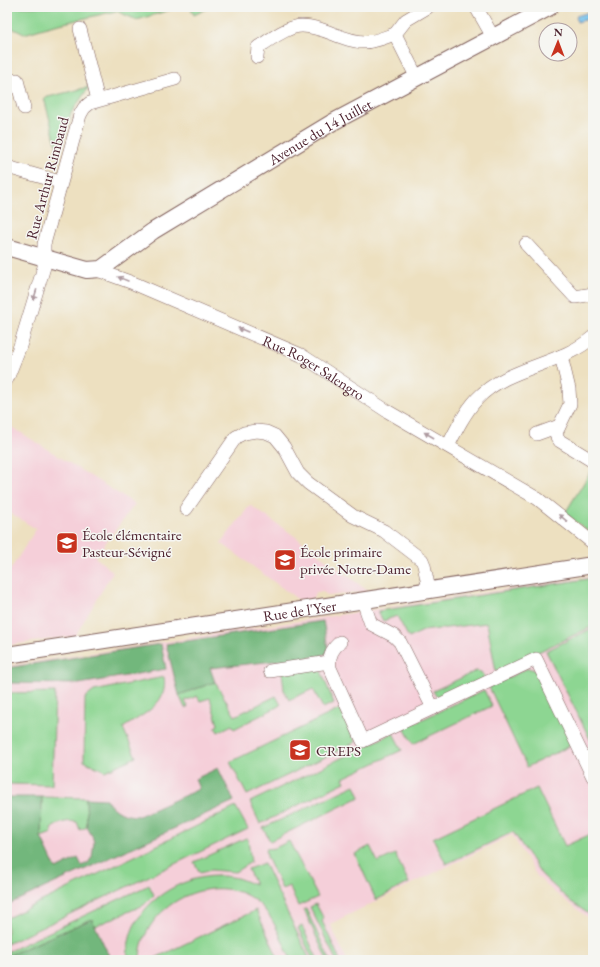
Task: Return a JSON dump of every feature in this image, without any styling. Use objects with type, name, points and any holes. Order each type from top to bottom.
[{"type":"street","points":[[257,56],[258,48],[263,44],[298,27],[322,30],[353,40],[366,42],[379,40],[395,34],[406,20],[428,7]]},
{"type":"street","points":[[476,7],[493,37]]},
{"type":"street","name":"Avenue du 14 Juillet","points":[[97,270],[153,231],[334,122],[493,37],[533,11],[550,7]]},
{"type":"street","points":[[80,29],[98,100]]},
{"type":"street","points":[[395,34],[417,78]]},
{"type":"street","points":[[7,82],[17,80],[24,108]]},
{"type":"street","name":"Rue Arthur Rimbaud","points":[[7,379],[20,346],[44,267],[44,244],[60,182],[80,115],[84,108],[98,100],[175,80]]},
{"type":"street","points":[[7,167],[60,182]]},
{"type":"street","points":[[526,244],[575,297],[593,294]]},
{"type":"street","name":"Rue Roger Salengro","points":[[7,248],[87,270],[97,270],[108,273],[294,352],[538,499],[593,543]]},
{"type":"street","points":[[448,446],[469,409],[485,392],[520,372],[562,356],[579,347],[593,337]]},
{"type":"street","points":[[562,356],[570,404],[556,432],[557,437],[560,441],[591,460]]},
{"type":"street","points":[[537,434],[559,426]]},
{"type":"street","points":[[186,509],[236,437],[249,432],[271,433],[279,439],[294,468],[308,483],[354,516],[384,531],[422,560],[429,590]]},
{"type":"street","name":"Rue de l'Yser","points":[[7,655],[593,565]]},
{"type":"street","points":[[363,600],[371,624],[394,636],[400,642],[433,708]]},
{"type":"street","points":[[340,642],[331,653],[329,662],[333,678],[363,741],[536,659],[593,777]]},
{"type":"street","points":[[270,671],[329,662]]},
{"type":"shaded area","name":"École élémentaire Pasteur-Sévigné","points":[[7,424],[135,504],[95,557],[113,572],[75,636],[10,645],[7,625],[7,575],[36,529],[7,511]]},
{"type":"shaded area","name":"École primaire privée Notre-Dame","points":[[250,505],[296,537],[368,591],[329,596],[323,592],[317,592],[313,598],[300,601],[221,543]]},
{"type":"shaded area","name":"CREPS","points":[[593,576],[593,921],[554,892],[537,876],[512,835],[330,924],[347,960],[7,960],[7,666]]},
{"type":"green space","points":[[7,7],[180,7],[137,20],[116,11],[51,26],[24,34],[12,28],[7,30]]},
{"type":"green space","points":[[190,7],[211,7],[194,15]]},
{"type":"green space","points":[[89,87],[71,113],[59,155],[44,98]]},
{"type":"green space","points":[[593,468],[593,535],[565,513]]},
{"type":"green space","points":[[593,578],[593,626],[496,672],[487,623],[423,631],[409,638],[397,616],[383,621],[378,611]]},
{"type":"green space","points":[[323,621],[328,648],[327,653],[322,656],[210,668],[215,682],[179,695],[166,644]]},
{"type":"green space","points":[[593,628],[593,745],[546,651]]},
{"type":"green space","points":[[161,644],[166,669],[79,684],[7,683],[7,668]]},
{"type":"green space","points":[[319,666],[334,703],[323,708],[313,689],[289,700],[284,690],[282,672]]},
{"type":"green space","points":[[528,668],[535,670],[574,744],[527,767],[489,687]]},
{"type":"green space","points":[[476,671],[481,672],[485,678],[442,698],[436,696],[433,691]]},
{"type":"green space","points":[[164,677],[163,694],[158,701],[146,713],[123,728],[136,757],[105,771],[84,761],[85,698],[94,691]]},
{"type":"green space","points":[[215,682],[235,716],[276,696],[281,705],[234,729],[232,725],[218,732],[215,727],[218,725],[210,698],[200,701],[197,696],[185,701],[188,707],[185,708],[179,695]]},
{"type":"green space","points":[[484,690],[492,706],[413,744],[404,728]]},
{"type":"green space","points":[[55,692],[52,785],[7,784],[7,693]]},
{"type":"green space","points":[[340,709],[356,742],[247,795],[230,762]]},
{"type":"green space","points":[[393,733],[402,750],[343,778],[345,782],[260,824],[250,802]]},
{"type":"green space","points":[[218,768],[234,801],[7,905],[7,797],[42,797],[41,837],[56,869],[78,858],[82,866],[88,863],[92,857],[94,842],[87,827],[86,798],[106,799],[116,810],[124,814],[139,816],[199,789],[195,779]]},
{"type":"green space","points":[[355,785],[360,797],[270,841],[263,828]]},
{"type":"green space","points":[[537,788],[565,846],[593,833],[593,917],[570,901],[542,875],[513,832],[446,864],[433,838]]},
{"type":"green space","points":[[42,797],[86,798],[87,827],[80,830],[77,822],[66,822],[51,829],[52,833],[41,837]]},
{"type":"green space","points":[[236,807],[248,829],[7,944],[7,918]]},
{"type":"green space","points":[[246,838],[248,839],[251,862],[235,872],[211,870],[200,873],[194,862]]},
{"type":"green space","points":[[289,841],[318,897],[298,906],[289,886],[282,889],[267,857],[266,849],[275,848]]},
{"type":"green space","points":[[370,846],[378,862],[395,854],[409,883],[376,900],[355,854]]},
{"type":"green space","points":[[264,863],[310,960],[291,960],[273,921],[257,902],[240,892],[221,889],[201,891],[182,898],[166,909],[152,923],[143,941],[140,960],[127,960],[130,937],[135,924],[143,912],[164,893],[176,886],[204,877],[232,877],[255,885],[248,869]]},
{"type":"green space","points":[[149,885],[154,895],[144,905],[95,926],[92,919],[7,956],[7,952]]},
{"type":"green space","points":[[316,904],[324,919],[322,921],[340,960],[336,960],[310,907]]},
{"type":"green space","points":[[306,909],[330,960],[327,960],[304,910]]},
{"type":"green space","points":[[256,910],[279,960],[151,960]]},
{"type":"green space","points":[[92,919],[111,960],[7,960],[7,956]]},
{"type":"green space","points":[[302,926],[318,960],[313,960],[298,928]]},
{"type":"water","points":[[593,11],[593,18],[577,22],[576,16]]},
{"type":"place","name":"École élémentaire Pasteur-Sévigné","points":[[67,543]]},
{"type":"place","name":"École primaire privée Notre-Dame","points":[[285,560]]},
{"type":"place","name":"CREPS","points":[[300,750]]}]
